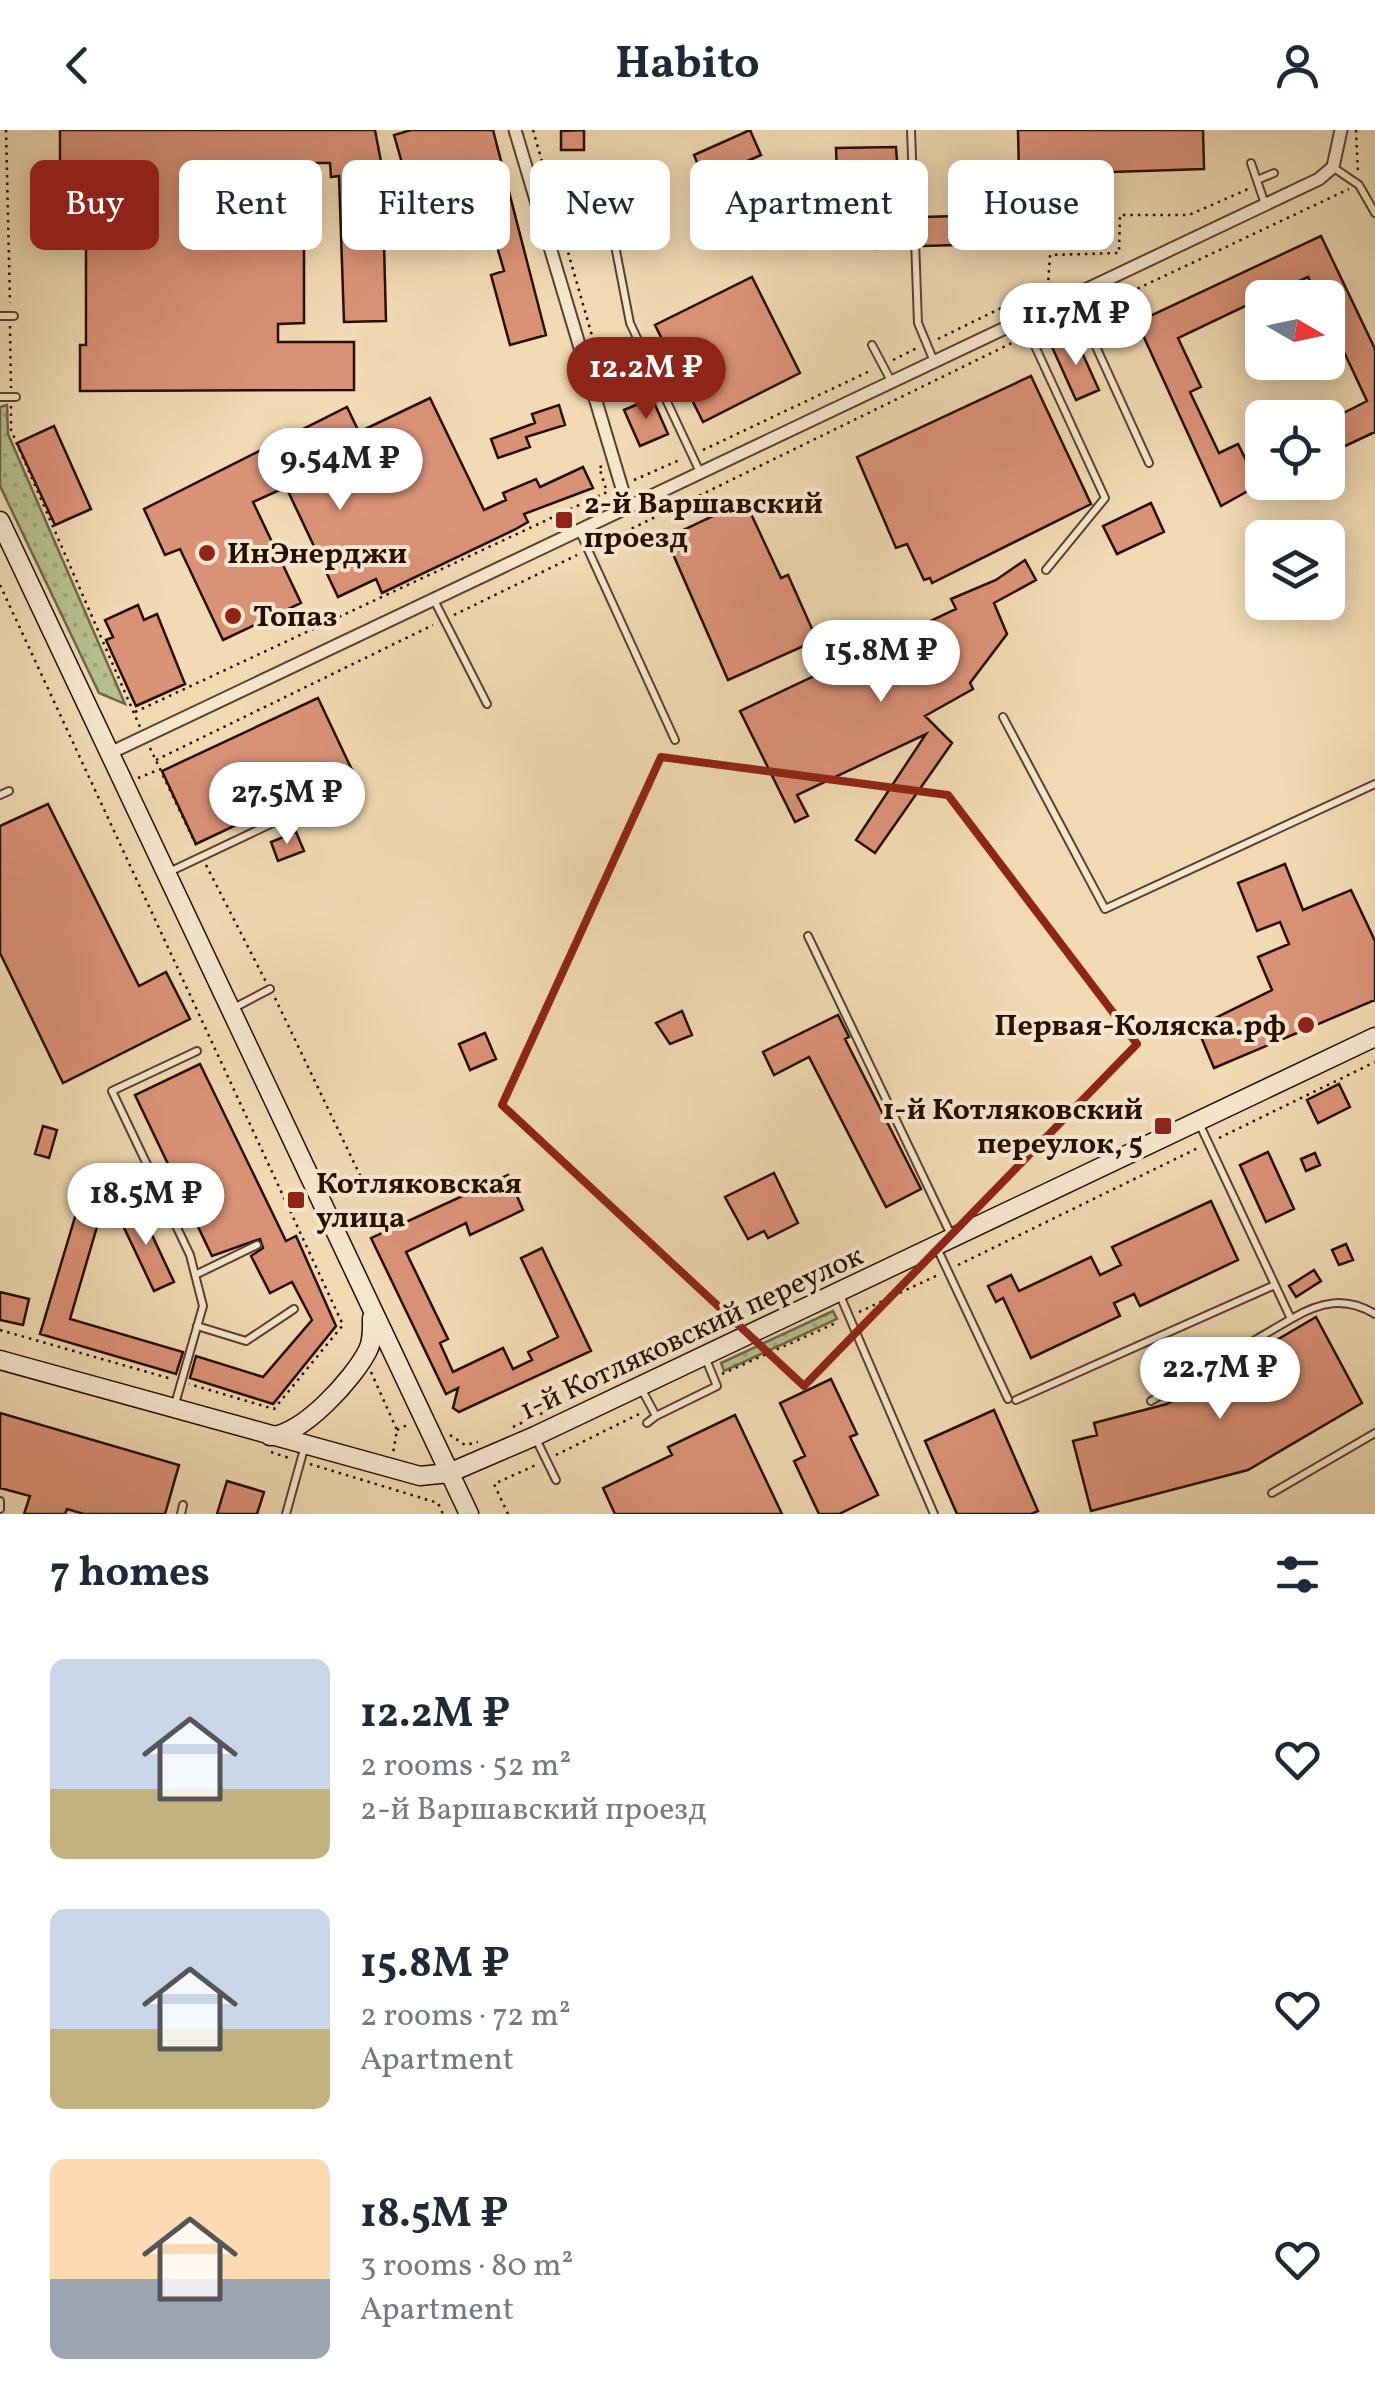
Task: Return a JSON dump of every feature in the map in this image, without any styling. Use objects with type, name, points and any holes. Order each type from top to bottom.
[{"type":"street","points":[[515,130],[627,505]]},
{"type":"street","points":[[110,753],[1022,316],[1319,179],[1333,167],[1341,130]]},
{"type":"street","points":[[0,521],[469,1514]]},
{"type":"street","name":"1-й Котляковский переулок","points":[[0,1360],[256,1434],[303,1454],[420,1476],[450,1473],[945,1243],[1375,1037]]},
{"type":"street","points":[[256,1434],[283,1436],[305,1426],[368,1350],[370,1308]]},
{"type":"lane","points":[[911,130],[918,323],[934,359]]},
{"type":"lane","points":[[1251,162],[1265,204]]},
{"type":"lane","points":[[1333,167],[1371,193],[1375,214]]},
{"type":"lane","points":[[1257,182],[1274,173]]},
{"type":"lane","points":[[616,250],[630,323],[699,470]]},
{"type":"lane","points":[[1072,293],[1150,463]]},
{"type":"lane","points":[[0,316],[12,316]]},
{"type":"lane","points":[[1022,316],[1104,498],[1046,570]]},
{"type":"lane","points":[[872,345],[890,379]]},
{"type":"lane","points":[[0,397],[14,397]]},
{"type":"lane","points":[[578,529],[675,740]]},
{"type":"lane","points":[[434,599],[487,704]]},
{"type":"lane","points":[[1004,716],[1104,909],[1375,784]]},
{"type":"lane","points":[[166,874],[355,784]]},
{"type":"lane","points":[[0,795],[9,790]]},
{"type":"lane","points":[[808,936],[945,1243],[947,1270],[1012,1400],[1275,1285]]},
{"type":"lane","points":[[230,1010],[270,988]]},
{"type":"lane","points":[[173,1410],[203,1306],[190,1255],[112,1092],[197,1050]]},
{"type":"lane","points":[[1199,1122],[1291,1319]]},
{"type":"lane","points":[[195,1275],[257,1245]]},
{"type":"lane","points":[[839,1292],[934,1514]]},
{"type":"lane","points":[[1151,1401],[1310,1308],[1340,1301],[1375,1314]]},
{"type":"lane","points":[[197,1326],[246,1341],[294,1309]]},
{"type":"lane","points":[[647,1423],[718,1386],[704,1356]]},
{"type":"lane","points":[[640,1386],[656,1416]]},
{"type":"lane","points":[[1272,1493],[1375,1433]]},
{"type":"lane","points":[[535,1436],[556,1480]]},
{"type":"lane","points":[[286,1514],[303,1454]]},
{"type":"lane","points":[[0,1501],[0,1509]]},
{"type":"path","points":[[6,130],[12,430],[133,713],[369,1194]]},
{"type":"path","points":[[533,130],[611,404]]},
{"type":"path","points":[[156,760],[1030,334],[1082,315],[1359,185],[1356,130]]},
{"type":"path","points":[[630,470],[632,480],[692,454],[1048,284],[1050,255],[1119,253],[1120,216],[1188,215],[1257,182]]},
{"type":"path","points":[[133,713],[607,492],[599,467]]},
{"type":"path","points":[[0,585],[343,1325]]},
{"type":"path","points":[[714,1378],[850,1317],[1375,1062]]},
{"type":"path","points":[[499,1434],[801,1291]]},
{"type":"path","points":[[369,1369],[397,1430],[394,1446]]},
{"type":"path","points":[[508,1514],[494,1484],[652,1407]]},
{"type":"path","points":[[446,1431],[465,1445],[484,1442]]},
{"type":"path","points":[[269,1452],[303,1454],[438,1503],[443,1514]]},
{"type":"highlighted area","points":[[661,757],[948,795],[1137,1044],[804,1386],[502,1105]]},
{"type":"green space","points":[[7,405],[8,434],[125,704],[99,693],[0,486],[0,407]]},
{"type":"green space","points":[[833,1311],[837,1319],[724,1371],[721,1363]]},
{"type":"building","points":[[60,130],[375,130],[381,160],[342,160],[342,250],[384,250],[386,321],[344,322],[339,176],[331,177],[330,163],[179,160],[179,250],[304,250],[304,323],[278,324],[278,342],[354,342],[354,390],[80,391],[80,345],[86,345],[86,250],[159,250],[159,160],[60,160]]},
{"type":"building","points":[[411,130],[493,130],[501,160],[401,160],[394,135]]},
{"type":"building","points":[[584,130],[584,150],[561,150],[561,131]]},
{"type":"building","points":[[750,130],[761,155],[750,160],[696,160],[694,155]]},
{"type":"building","points":[[1018,130],[1203,130],[1204,169],[1114,172],[1114,160],[1019,160]]},
{"type":"building","points":[[896,147],[897,160],[836,160],[836,148]]},
{"type":"building","points":[[510,196],[546,335],[510,345],[491,275],[504,271],[498,250],[510,250]]},
{"type":"building","points":[[948,216],[948,245],[928,246],[928,217]]},
{"type":"building","points":[[1321,236],[1342,280],[1245,280],[1245,307],[1178,338],[1201,387],[1190,392],[1219,453],[1238,444],[1245,458],[1245,493],[1221,506],[1137,322]]},
{"type":"building","points":[[752,277],[800,373],[703,422],[655,325]]},
{"type":"building","points":[[1345,286],[1375,349],[1375,432],[1345,446],[1345,412],[1367,401],[1345,354]]},
{"type":"building","points":[[1075,337],[1099,390],[1076,400],[1052,347]]},
{"type":"building","points":[[1031,376],[1091,504],[932,583],[930,578],[924,580],[907,544],[896,548],[857,457]]},
{"type":"building","points":[[430,398],[484,510],[506,500],[503,493],[536,479],[540,487],[583,467],[593,488],[524,514],[528,522],[516,529],[382,593],[376,579],[338,597],[286,487],[253,502],[301,603],[223,640],[180,549],[165,555],[144,509],[347,407],[359,432]]},
{"type":"building","points":[[652,398],[668,434],[640,446],[624,410]]},
{"type":"building","points":[[559,405],[565,425],[526,437],[530,447],[498,458],[491,439],[535,423],[532,414]]},
{"type":"building","points":[[54,426],[91,509],[55,525],[17,443]]},
{"type":"building","points":[[745,501],[781,578],[788,575],[817,640],[728,680],[666,538]]},
{"type":"building","points":[[1151,503],[1164,532],[1117,554],[1103,526]]},
{"type":"building","points":[[1025,560],[1036,580],[994,603],[1007,634],[970,683],[973,689],[925,716],[952,743],[875,853],[856,840],[926,734],[797,795],[808,816],[795,822],[740,711],[956,609],[951,599],[996,580]]},
{"type":"building","points":[[138,605],[144,620],[157,614],[185,684],[136,706],[106,640],[113,637],[105,620]]},
{"type":"building","points":[[318,698],[352,770],[196,844],[162,771]]},
{"type":"building","points":[[48,804],[139,986],[166,972],[190,1019],[63,1083],[0,953],[0,826]]},
{"type":"building","points":[[296,832],[304,851],[278,861],[271,842]]},
{"type":"building","points":[[1285,864],[1303,910],[1351,890],[1375,941],[1375,1000],[1214,1068],[1197,1027],[1272,990],[1258,957],[1289,944],[1280,922],[1257,931],[1238,883]]},
{"type":"building","points":[[682,1011],[692,1035],[670,1044],[656,1023]]},
{"type":"building","points":[[838,1015],[849,1037],[845,1039],[921,1189],[886,1207],[809,1057],[774,1075],[763,1052]]},
{"type":"building","points":[[485,1033],[496,1059],[470,1070],[459,1044]]},
{"type":"building","points":[[200,1064],[286,1241],[296,1236],[336,1326],[273,1404],[190,1378],[196,1356],[263,1377],[312,1320],[292,1282],[270,1293],[251,1256],[263,1248],[260,1239],[212,1256],[135,1095]]},
{"type":"building","points":[[1339,1084],[1350,1107],[1318,1123],[1307,1100]]},
{"type":"building","points":[[43,1126],[57,1130],[49,1158],[35,1154]]},
{"type":"building","points":[[1268,1152],[1294,1209],[1266,1222],[1240,1165]]},
{"type":"building","points":[[1315,1153],[1320,1165],[1306,1171],[1301,1159]]},
{"type":"building","points":[[774,1173],[798,1223],[768,1238],[764,1231],[748,1239],[725,1197]]},
{"type":"building","points":[[508,1175],[523,1210],[470,1235],[466,1223],[406,1252],[448,1339],[440,1343],[453,1372],[503,1348],[513,1369],[532,1360],[528,1352],[558,1337],[521,1258],[542,1248],[591,1351],[459,1412],[453,1408],[458,1388],[446,1394],[371,1238]]},
{"type":"building","points":[[1211,1201],[1238,1260],[1140,1306],[1134,1294],[1114,1303],[1120,1316],[1031,1358],[1003,1298],[996,1302],[988,1286],[1011,1275],[1019,1291],[1091,1257],[1100,1275],[1121,1265],[1112,1247]]},
{"type":"building","points":[[138,1205],[174,1282],[154,1291],[118,1215]]},
{"type":"building","points":[[78,1207],[101,1213],[70,1319],[183,1352],[176,1374],[40,1334]]},
{"type":"building","points":[[1346,1244],[1353,1260],[1339,1265],[1332,1250]]},
{"type":"building","points":[[1314,1270],[1321,1281],[1296,1297],[1289,1286]]},
{"type":"building","points":[[0,1292],[29,1299],[23,1325],[0,1320]]},
{"type":"building","points":[[1316,1317],[1362,1403],[1248,1470],[1091,1511],[1073,1441],[1097,1435],[1094,1423],[1167,1404]]},
{"type":"building","points":[[831,1379],[857,1434],[850,1437],[878,1495],[839,1514],[819,1514],[794,1461],[805,1456],[780,1403]]},
{"type":"building","points":[[994,1410],[1038,1511],[957,1514],[925,1441]]},
{"type":"building","points":[[0,1413],[179,1465],[165,1514],[84,1514],[67,1509],[65,1514],[24,1514],[30,1496],[0,1488]]},
{"type":"building","points":[[735,1415],[782,1514],[615,1514],[603,1488],[672,1455],[668,1447]]},
{"type":"building","points":[[227,1481],[264,1492],[257,1514],[217,1514]]},
{"type":"place","name":"2-й Варшавский проезд","points":[[564,520]]},
{"type":"place","name":"ИнЭнерджи","points":[[207,553]]},
{"type":"place","name":"Топаз","points":[[233,616]]},
{"type":"place","name":"Первая-Коляска.рф","points":[[1306,1025]]},
{"type":"place","name":"1-й Котляковский переулок, 5","points":[[1163,1126]]},
{"type":"place","name":"Котляковская улица","points":[[296,1200]]}]
